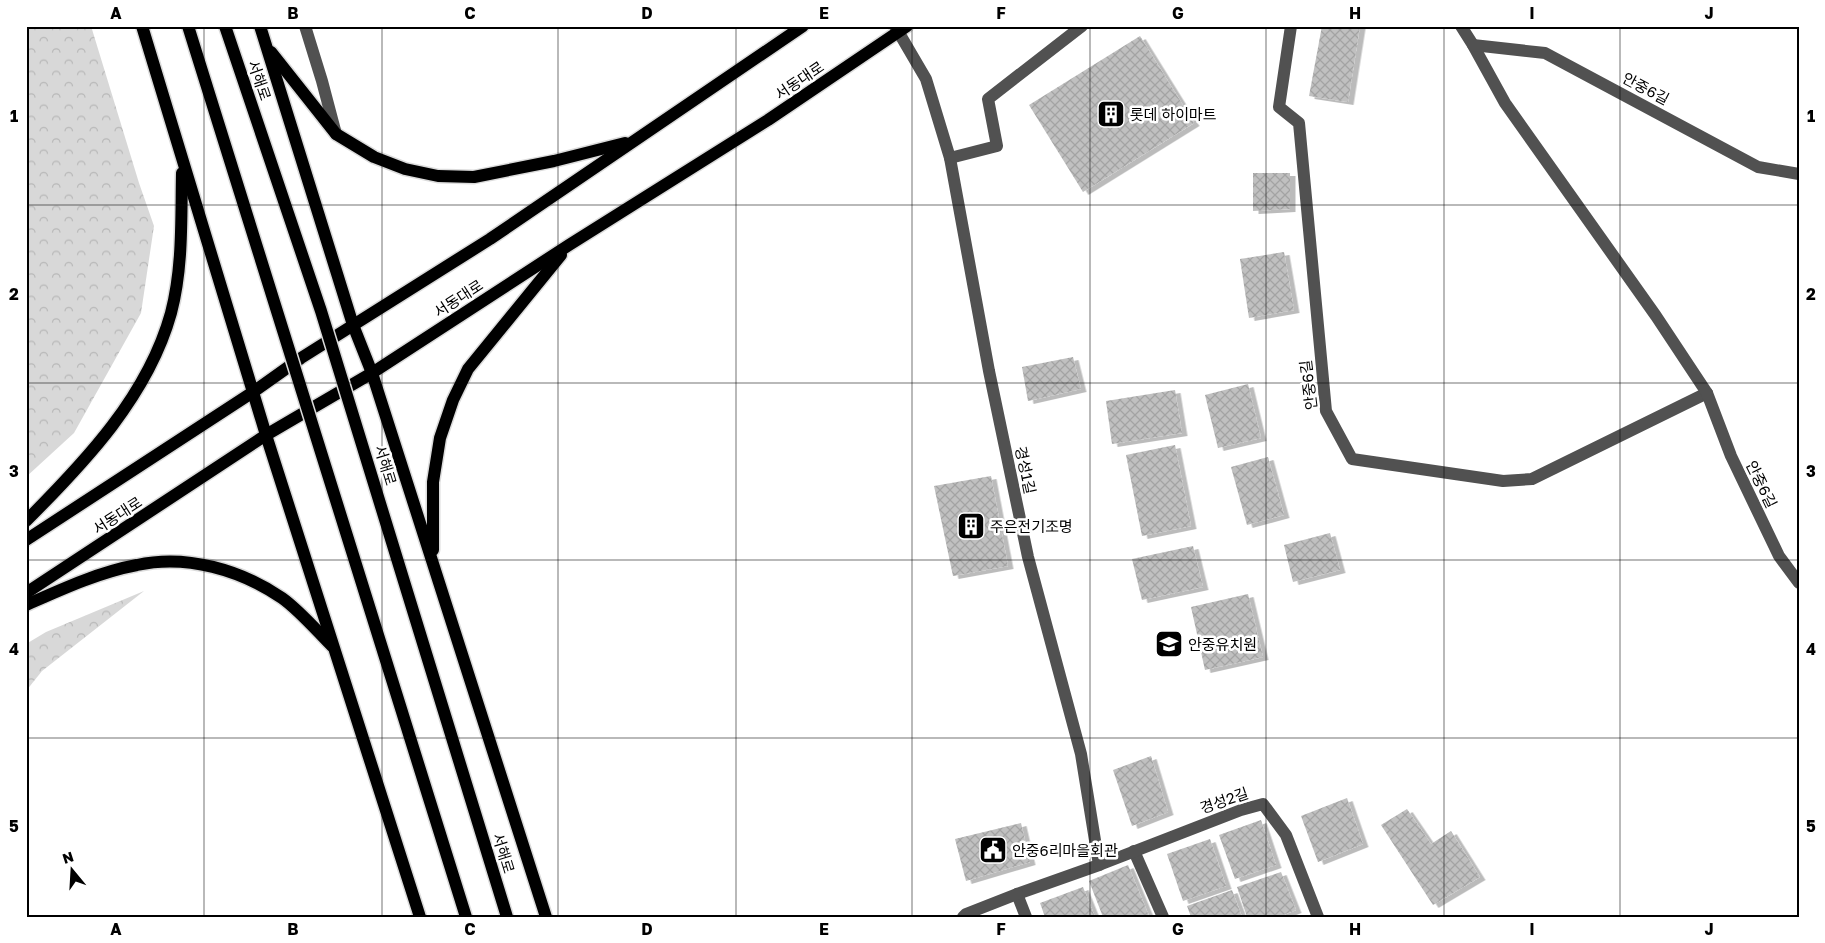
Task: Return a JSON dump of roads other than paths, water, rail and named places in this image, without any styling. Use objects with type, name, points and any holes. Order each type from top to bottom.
[{"type":"main road","points":[[142,26],[266,435],[420,917]]},
{"type":"main road","points":[[188,26],[466,917]]},
{"type":"main road","name":"서해로","points":[[225,26],[321,311],[507,917]]},
{"type":"main road","points":[[260,26],[353,325],[372,373],[546,917]]},
{"type":"main road","name":"서동대로","points":[[26,540],[253,392],[301,358],[490,239],[803,26]]},
{"type":"main road","name":"서동대로","points":[[26,593],[266,435],[372,373],[569,245],[768,120],[900,28]]},
{"type":"main road","points":[[266,46],[336,134],[374,157],[405,169],[438,176],[474,177],[554,161],[635,140]]},
{"type":"main road","points":[[26,521],[70,478],[110,429],[138,389],[156,351],[171,314],[179,270],[182,160]]},
{"type":"main road","points":[[433,561],[433,482],[440,438],[453,400],[468,369],[569,245]]},
{"type":"main road","points":[[26,605],[82,581],[138,564],[183,562],[231,571],[283,599],[334,648]]},
{"type":"street","points":[[304,26],[322,81],[336,134]]},
{"type":"street","points":[[950,158],[997,146],[988,99],[1082,26]]},
{"type":"street","name":"안중6길","points":[[1291,26],[1279,107],[1299,123],[1326,412],[1352,459],[1504,481],[1532,479],[1707,393]]},
{"type":"street","name":"안중6길","points":[[1460,26],[1473,44],[1505,103],[1656,316],[1707,393],[1731,456],[1775,548],[1799,583]]},
{"type":"street","name":"경성1길","points":[[900,28],[926,79],[950,158],[991,381],[1028,557],[1081,754],[1099,865]]},
{"type":"street","name":"안중6길","points":[[1473,44],[1545,53],[1758,167],[1799,174]]},
{"type":"street","name":"경성2길","points":[[1099,865],[1241,810],[1263,804],[1286,835],[1318,917]]},
{"type":"street","points":[[1134,851],[1163,917]]},
{"type":"street","points":[[963,917],[966,914],[1016,894],[1099,865]]},
{"type":"street","points":[[1016,894],[1026,917]]},
{"type":"place","name":"롯데 하이마트","points":[[1111,114]]},
{"type":"place","name":"주은전기조명","points":[[971,526]]},
{"type":"place","name":"안중유치원","points":[[1169,644]]},
{"type":"place","name":"안중6리마을회관","points":[[993,850]]}]
